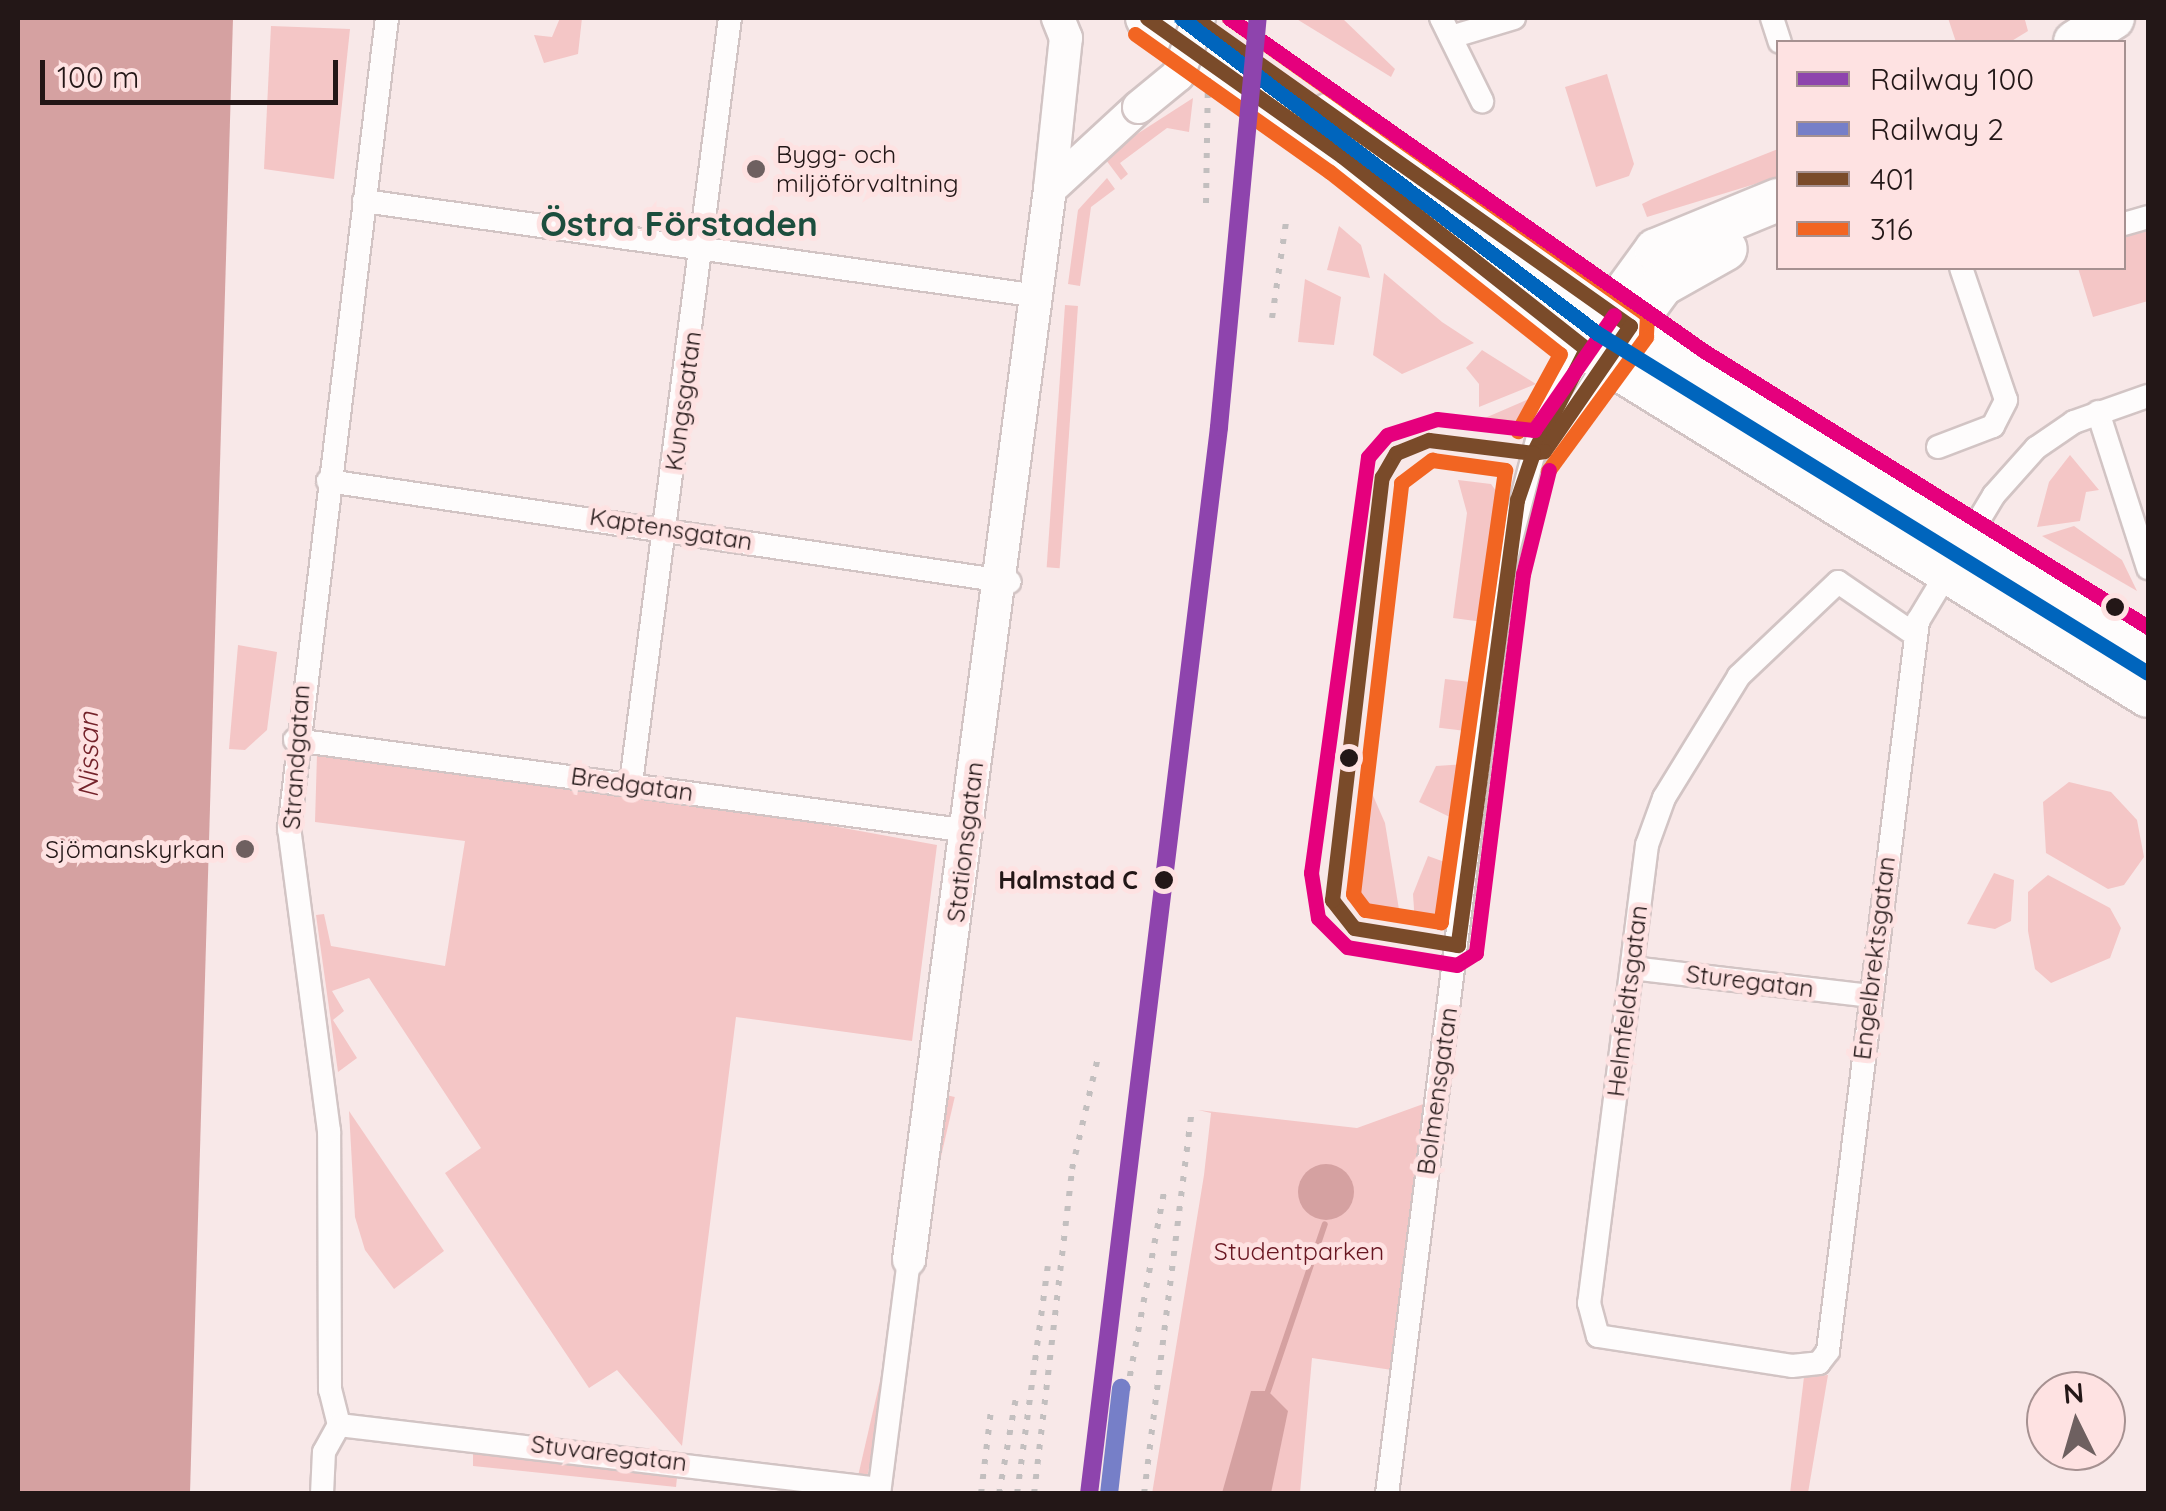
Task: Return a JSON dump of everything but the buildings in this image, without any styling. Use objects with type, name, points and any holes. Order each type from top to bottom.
[{"type":"highway","points":[[1148,18],[1342,156],[1596,356],[1956,555],[2148,650]]},
{"type":"highway","points":[[1197,18],[1956,555],[2148,696]]},
{"type":"highway","points":[[2079,40],[2113,18]]},
{"type":"highway","points":[[1596,356],[1656,250],[1776,201]]},
{"type":"highway","points":[[1619,318],[1688,265],[1776,233]]},
{"type":"street","name":"Strandgatan","points":[[322,1494],[324,1452],[339,1425],[330,1390],[329,1131],[290,859],[296,740],[386,18]]},
{"type":"street","name":"Kungsgatan","points":[[631,783],[730,18]]},
{"type":"street","points":[[1050,190],[1178,75],[1197,18]]},
{"type":"street","points":[[1482,101],[1446,27],[1514,18]]},
{"type":"street","name":"Stationsgatan","points":[[879,1491],[1004,581],[1031,295],[1050,190],[1062,22]]},
{"type":"street","points":[[364,201],[1031,295]]},
{"type":"street","points":[[1938,446],[1993,426],[2006,400],[1967,270]]},
{"type":"street","name":"Bolmensgatan","points":[[1387,1494],[1503,570],[1533,453],[1596,356]]},
{"type":"street","name":"Engelbrektsgatan","points":[[1828,1351],[1914,634],[1956,555],[2036,448],[2098,412],[2148,396]]},
{"type":"street","points":[[2098,412],[2148,568]]},
{"type":"street","name":"Kaptensgatan","points":[[328,480],[1004,581]]},
{"type":"street","name":"Helmfeldtsgatan","points":[[1828,1351],[1819,1364],[1792,1366],[1592,1330],[1632,968],[1648,845],[1664,798],[1739,676],[1838,582],[1914,634]]},
{"type":"street","name":"Bredgatan","points":[[296,740],[968,831]]},
{"type":"street","name":"Sturegatan","points":[[1632,968],[1869,996]]},
{"type":"street","name":"Stuvaregatan","points":[[339,1425],[879,1491]]},
{"type":"green space","points":[[560,18],[582,18],[578,54],[544,63],[534,35],[552,37]]},
{"type":"green space","points":[[1295,18],[1342,18],[1395,69],[1391,77]]},
{"type":"green space","points":[[1948,18],[2025,20],[2028,31],[2013,40],[1955,40]]},
{"type":"green space","points":[[271,26],[350,29],[334,179],[264,169]]},
{"type":"green space","points":[[1607,74],[1634,164],[1629,176],[1596,187],[1565,87]]},
{"type":"green space","points":[[1193,98],[1189,132],[1167,128],[1120,163],[1128,174],[1121,180],[1103,156]]},
{"type":"green space","points":[[1776,150],[1776,178],[1647,217],[1642,204]]},
{"type":"green space","points":[[1107,178],[1115,189],[1091,207],[1080,286],[1068,284],[1078,210]]},
{"type":"green space","points":[[1339,226],[1361,245],[1370,278],[1327,270]]},
{"type":"green space","points":[[2148,231],[2148,301],[2093,317],[2079,270],[2126,270],[2126,236]]},
{"type":"green space","points":[[1384,273],[1442,322],[1474,343],[1402,374],[1373,355]]},
{"type":"green space","points":[[1305,279],[1341,297],[1334,345],[1298,342]]},
{"type":"green space","points":[[1065,305],[1078,306],[1060,568],[1047,567]]},
{"type":"green space","points":[[1482,350],[1536,384],[1479,407],[1479,384],[1466,368]]},
{"type":"green space","points":[[1545,392],[1509,434],[1478,425],[1478,421]]},
{"type":"green space","points":[[2070,455],[2099,490],[2086,492],[2080,521],[2037,527],[2049,482]]},
{"type":"green space","points":[[1458,480],[1491,484],[1499,495],[1483,622],[1453,618],[1467,513]]},
{"type":"green space","points":[[2074,526],[2122,560],[2137,591],[2042,536]]},
{"type":"green space","points":[[238,645],[277,652],[267,730],[245,750],[229,749]]},
{"type":"green space","points":[[1445,679],[1476,683],[1470,731],[1439,728]]},
{"type":"green space","points":[[317,754],[666,796],[937,845],[912,1041],[736,1017],[682,1446],[617,1370],[589,1388],[445,1173],[481,1148],[369,978],[332,991],[344,1011],[333,1020],[357,1058],[338,1072],[316,915],[324,914],[331,946],[445,966],[465,841],[315,822]]},
{"type":"green space","points":[[1466,764],[1458,821],[1419,802],[1436,766]]},
{"type":"green space","points":[[1361,768],[1385,823],[1401,922],[1368,915],[1349,893]]},
{"type":"green space","points":[[2069,782],[2111,792],[2137,820],[2144,857],[2124,885],[2108,889],[2046,853],[2043,802]]},
{"type":"green space","points":[[1428,856],[1453,865],[1446,914],[1431,926],[1415,924],[1413,894]]},
{"type":"green space","points":[[1994,873],[2014,880],[2011,921],[1995,929],[1967,924]]},
{"type":"green space","points":[[2048,875],[2110,908],[2121,928],[2110,958],[2051,983],[2035,969],[2028,931],[2028,892]]},
{"type":"green space","points":[[946,1095],[955,1097],[864,1489],[856,1487]]},
{"type":"green space","name":"Studentparken","points":[[1426,1103],[1392,1370],[1312,1358],[1300,1493],[1152,1494],[1204,1175],[1211,1113],[1198,1110],[1357,1128]]},
{"type":"green space","points":[[349,1111],[444,1251],[394,1289],[365,1250],[355,1217]]},
{"type":"green space","points":[[1828,1375],[1808,1493],[1790,1493],[1804,1377]]},
{"type":"green space","points":[[473,1452],[677,1478],[676,1487],[473,1466]]},
{"type":"water","name":"Nissan","points":[[18,18],[233,18],[190,1493],[18,1493]]},
{"type":"water","points":[[1326,1164],[1346,1172],[1354,1192],[1346,1212],[1326,1220],[1306,1212],[1298,1192],[1306,1172]]},
{"type":"water","points":[[1251,1391],[1268,1391],[1288,1411],[1271,1493],[1222,1493]]},
{"type":"waterway","points":[[1268,1391],[1325,1224]]},
{"type":"railway","points":[[1206,203],[1208,74]]},
{"type":"railway","points":[[1272,318],[1287,215]]},
{"type":"railway","points":[[1034,1494],[1072,1169],[1098,1057]]},
{"type":"railway","points":[[1144,1494],[1191,1116]]},
{"type":"railway","points":[[1108,1494],[1164,1193]]},
{"type":"railway","points":[[1017,1494],[1048,1266]]},
{"type":"railway","points":[[999,1494],[1016,1398]]},
{"type":"railway","points":[[981,1494],[991,1410]]},
{"type":"rail line","name":"100","points":[[1089,1494],[1219,427],[1258,18]]},
{"type":"rail line","name":"2","points":[[1109,1494],[1121,1388]]},
{"type":"transit line","name":"401","points":[[1147,18],[1342,156],[1586,349],[1533,453]]},
{"type":"transit line","points":[[1181,18],[1597,333],[2148,673]]},
{"type":"transit line","name":"401","points":[[1195,18],[1630,326],[1544,451],[1533,453]]},
{"type":"transit line","name":"316","points":[[1229,18],[1647,315],[1646,337],[1548,471]]},
{"type":"transit line","points":[[1229,18],[1704,351],[2148,627]]},
{"type":"transit line","name":"316","points":[[1135,34],[1330,172],[1560,354],[1518,431]]},
{"type":"transit line","points":[[1549,470],[1523,574],[1476,953],[1457,965],[1347,947],[1318,918],[1311,873],[1368,457],[1387,435],[1437,419],[1534,430],[1614,315]]},
{"type":"transit line","name":"401","points":[[1429,440],[1533,453],[1517,500],[1458,945],[1354,928],[1332,900],[1382,477],[1396,453],[1429,440]]},
{"type":"transit line","name":"316","points":[[1432,460],[1505,470],[1441,922],[1365,910],[1353,894],[1401,483],[1432,460]]},
{"type":"place","name":"Bygg- och miljöförvaltning","points":[[756,169]]},
{"type":"place","name":"Sjömanskyrkan","points":[[245,849]]},
{"type":"place","name":"Halmstad C","points":[[1164,880]]},
{"type":"district","name":"Östra Förstaden","points":[[679,223]]}]
